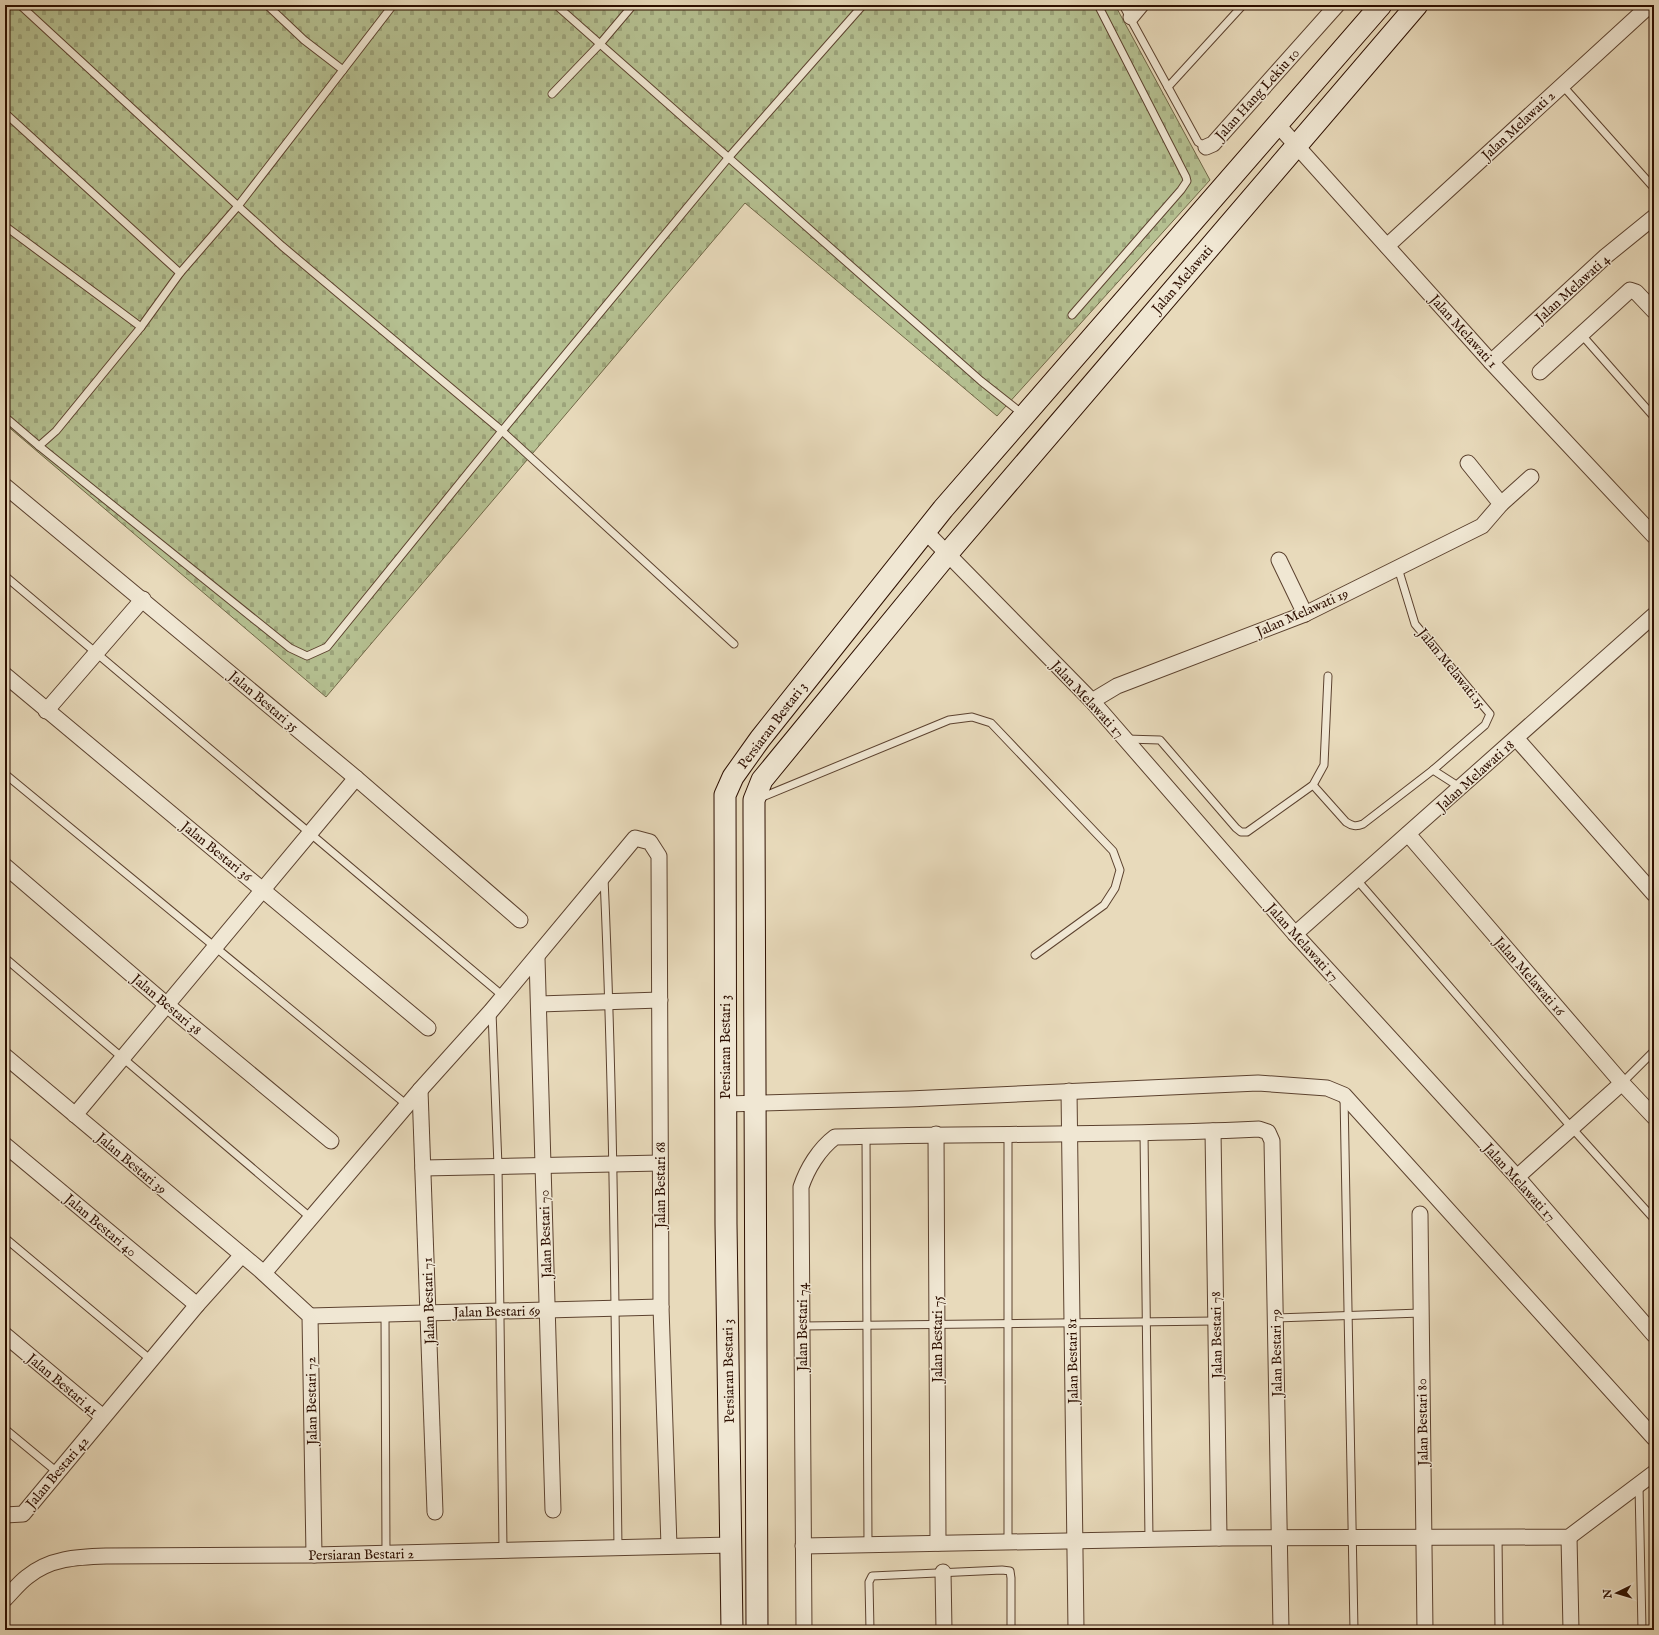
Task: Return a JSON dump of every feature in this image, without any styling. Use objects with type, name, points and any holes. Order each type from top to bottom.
[{"type":"street","points":[[1127,11],[1141,5]]},
{"type":"street","name":"Jalan Hang Lekiu 10","points":[[1206,147],[1213,144],[1337,5]]},
{"type":"street","name":"Jalan Melawati","points":[[926,531],[1024,415],[1381,5]]},
{"type":"street","name":"Jalan Melawati","points":[[948,552],[1418,5]]},
{"type":"street","name":"Jalan Melawati 2","points":[[1387,246],[1650,5]]},
{"type":"street","name":"Jalan Melawati 1","points":[[1277,124],[1491,362],[1654,536]]},
{"type":"street","name":"Jalan Melawati 4","points":[[1491,362],[1606,256],[1654,217]]},
{"type":"street","points":[[1540,372],[1630,290],[1636,292],[1654,311]]},
{"type":"street","points":[[1468,463],[1501,504]]},
{"type":"street","name":"Jalan Melawati 19","points":[[1092,701],[1117,686],[1305,614],[1482,526],[1501,504],[1531,477]]},
{"type":"street","name":"Jalan Bestari 35","points":[[5,486],[143,599],[356,778],[520,920]]},
{"type":"street","name":"Jalan Melawati 17","points":[[926,531],[1092,701],[1295,934],[1517,1177],[1654,1335]]},
{"type":"street","name":"Persiaran Bestari 3","points":[[732,1630],[725,1104],[725,795],[733,777],[760,738],[926,531]]},
{"type":"street","name":"Persiaran Bestari 3","points":[[756,1630],[754,800],[762,780],[948,552]]},
{"type":"street","points":[[1279,560],[1305,614]]},
{"type":"street","points":[[46,711],[143,599]]},
{"type":"street","name":"Jalan Melawati 18","points":[[1295,934],[1654,615]]},
{"type":"street","name":"Jalan Bestari 36","points":[[5,675],[46,711],[264,890],[428,1028]]},
{"type":"street","points":[[1516,738],[1654,894]]},
{"type":"street","points":[[75,1115],[356,778]]},
{"type":"street","name":"Jalan Melawati 16","points":[[1408,834],[1622,1083],[1654,1117]]},
{"type":"street","name":"Jalan Bestari 68","points":[[604,876],[636,838],[650,842],[659,856],[661,1307],[669,1546]]},
{"type":"street","name":"Jalan Bestari 38","points":[[5,866],[167,1005],[331,1141]]},
{"type":"street","points":[[310,1316],[261,1271],[311,1218],[420,1090],[492,1011],[604,876]]},
{"type":"street","name":"Jalan Bestari 70","points":[[537,958],[553,1510]]},
{"type":"street","points":[[539,1004],[660,1000]]},
{"type":"street","name":"Jalan Bestari 39","points":[[5,1056],[261,1271]]},
{"type":"street","points":[[725,1104],[1258,1083],[1327,1088],[1344,1094],[1654,1438]]},
{"type":"street","points":[[1517,1177],[1571,1127],[1622,1083]]},
{"type":"street","name":"Jalan Bestari 71","points":[[420,1090],[435,1512]]},
{"type":"street","name":"Jalan Bestari 81","points":[[1069,1091],[1076,1630]]},
{"type":"street","name":"Jalan Bestari 79","points":[[1070,1135],[1260,1129],[1268,1132],[1272,1141],[1281,1630]]},
{"type":"street","name":"Jalan Bestari 78","points":[[1214,1131],[1215,1320],[1219,1538]]},
{"type":"street","name":"Jalan Bestari 74","points":[[804,1630],[801,1187],[804,1176],[825,1144],[835,1137],[936,1134],[1070,1135]]},
{"type":"street","name":"Jalan Bestari 75","points":[[936,1134],[938,1543]]},
{"type":"street","name":"Jalan Bestari 40","points":[[5,1145],[197,1305]]},
{"type":"street","points":[[423,1168],[660,1163]]},
{"type":"street","name":"Jalan Bestari 80","points":[[1420,1214],[1425,1630]]},
{"type":"street","name":"Jalan Bestari 42","points":[[5,1515],[22,1514],[197,1305],[242,1255]]},
{"type":"street","name":"Jalan Bestari 69","points":[[310,1316],[661,1307]]},
{"type":"street","name":"Jalan Bestari 72","points":[[310,1316],[314,1555]]},
{"type":"street","name":"Jalan Bestari 41","points":[[5,1335],[103,1417]]},
{"type":"street","points":[[803,1546],[1219,1538],[1424,1536],[1570,1537],[1649,1480]]},
{"type":"street","points":[[1570,1537],[1571,1630]]},
{"type":"street","name":"Persiaran Bestari 2","points":[[5,1599],[27,1577],[52,1562],[72,1558],[106,1556],[386,1554],[503,1549],[731,1545]]},
{"type":"street","points":[[943,1572],[944,1630]]},
{"type":"lane","points":[[20,5],[282,246],[502,431],[734,644]]},
{"type":"lane","points":[[267,5],[304,40],[343,70]]},
{"type":"lane","points":[[39,446],[56,431],[141,326],[180,273],[238,206],[393,5]]},
{"type":"lane","points":[[556,5],[981,381],[1024,415]]},
{"type":"lane","points":[[552,94],[600,44],[633,5]]},
{"type":"lane","points":[[5,417],[290,648],[307,656],[327,647],[502,431],[729,157],[863,5]]},
{"type":"lane","points":[[1072,315],[1187,182],[1186,177],[1098,5]]},
{"type":"lane","points":[[1168,87],[1243,5]]},
{"type":"lane","name":"Jalan Hang Lekiu 10","points":[[1127,11],[1198,142],[1206,147]]},
{"type":"lane","points":[[1562,85],[1654,188]]},
{"type":"lane","points":[[5,113],[180,273]]},
{"type":"lane","points":[[6,230],[141,326]]},
{"type":"lane","points":[[1581,334],[1654,417]]},
{"type":"lane","name":"Jalan Melawati 15","points":[[1313,785],[1351,826],[1363,824],[1433,770],[1485,725],[1490,714],[1415,624],[1398,568]]},
{"type":"lane","points":[[5,576],[503,996]]},
{"type":"lane","points":[[1126,739],[1160,740],[1236,828],[1241,832],[1247,832],[1252,830],[1285,804],[1313,785],[1324,765],[1328,676]]},
{"type":"lane","points":[[754,800],[949,720],[972,717],[991,723],[1114,851],[1120,870],[1115,888],[1104,905],[1035,955]]},
{"type":"lane","points":[[1433,770],[1461,788]]},
{"type":"lane","points":[[5,774],[407,1105]]},
{"type":"lane","points":[[604,876],[610,1002],[614,1164],[618,1548]]},
{"type":"lane","points":[[1357,880],[1571,1127],[1654,1219]]},
{"type":"lane","points":[[5,958],[311,1218]]},
{"type":"lane","points":[[492,1011],[498,1166],[503,1549]]},
{"type":"lane","points":[[1622,1083],[1654,1051]]},
{"type":"lane","points":[[1344,1094],[1354,1630]]},
{"type":"lane","points":[[1144,1133],[1145,1322],[1149,1540]]},
{"type":"lane","points":[[1008,1135],[1008,1542]]},
{"type":"lane","points":[[866,1136],[868,1545]]},
{"type":"lane","points":[[5,1238],[151,1360]]},
{"type":"lane","points":[[1276,1318],[1421,1313]]},
{"type":"lane","points":[[385,1314],[386,1554]]},
{"type":"lane","points":[[802,1326],[1215,1320]]},
{"type":"lane","points":[[5,1429],[57,1472]]},
{"type":"lane","points":[[1642,1630],[1649,1480]]},
{"type":"lane","points":[[1498,1537],[1499,1630]]},
{"type":"lane","points":[[870,1630],[869,1582],[872,1576],[943,1572],[1010,1571],[1011,1630]]},
{"type":"green space","points":[[5,5],[1115,5],[1210,180],[997,416],[745,203],[326,697],[5,424]]}]
